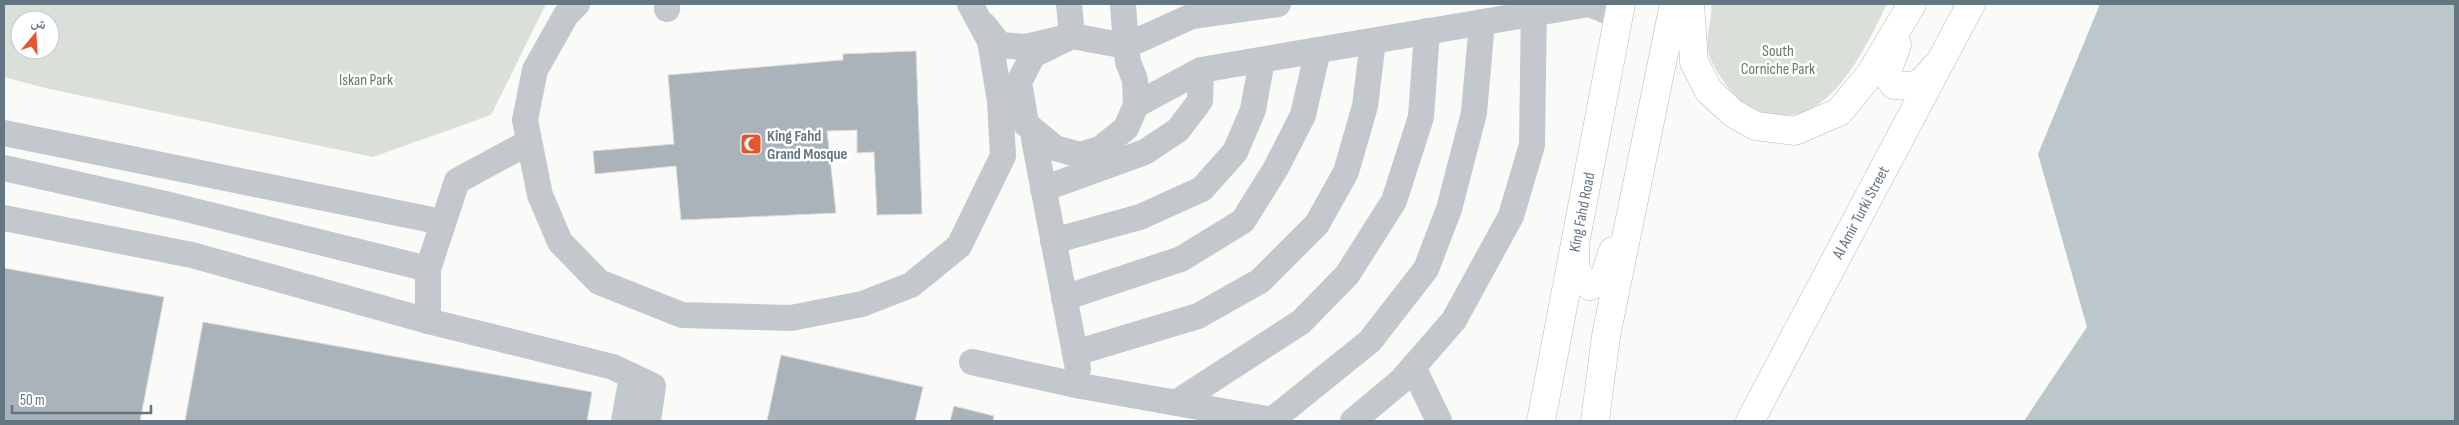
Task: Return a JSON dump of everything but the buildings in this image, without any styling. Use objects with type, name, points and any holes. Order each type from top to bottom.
[{"type":"main road","points":[[1595,421],[1606,336],[1674,4]]},
{"type":"main road","points":[[1690,4],[1694,62],[1709,92],[1734,114],[1756,126],[1795,130],[1839,112],[1870,73],[1910,7]]},
{"type":"main road","name":"Al Amir Turki Street","points":[[1750,421],[1971,4]]},
{"type":"main road","points":[[1910,7],[1886,74],[1894,86],[1908,87],[1923,83],[1941,59]]},
{"type":"main road","name":"King Fahd Road","points":[[1542,421],[1620,10]]},
{"type":"main road","points":[[1575,246],[1576,274],[1590,286],[1603,281],[1612,252],[1625,242]]},
{"type":"main road","points":[[1557,341],[1564,320],[1575,304],[1587,302],[1600,307],[1606,336]]},
{"type":"street","points":[[577,4],[566,16],[535,70],[525,120],[540,194],[560,242],[599,282],[682,315],[781,318],[791,318],[862,304],[911,284],[959,246],[1003,156],[1000,101],[990,41],[972,8]]},
{"type":"street","points":[[1069,4],[1072,36]]},
{"type":"street","points":[[1072,36],[1033,54],[1019,82],[1026,124],[1044,144],[1080,155],[1100,149],[1126,128],[1136,105],[1136,80],[1128,62],[1123,4]]},
{"type":"street","points":[[1136,105],[1201,70],[1482,22],[1535,8],[1589,4],[1620,10]]},
{"type":"street","points":[[972,8],[1000,46],[1026,46],[1072,36],[1126,46],[1191,10],[1262,5]]},
{"type":"street","points":[[1352,421],[1401,381],[1454,320],[1511,216],[1532,144],[1535,8]]},
{"type":"street","points":[[972,362],[1081,386],[1275,421],[1370,341],[1426,269],[1449,209],[1474,113],[1482,22]]},
{"type":"street","points":[[1176,403],[1301,322],[1347,275],[1394,202],[1421,117],[1427,32]]},
{"type":"street","points":[[1075,353],[1198,316],[1260,281],[1317,224],[1346,172],[1364,106],[1372,41]]},
{"type":"street","points":[[1064,298],[1180,259],[1243,221],[1276,168],[1303,115],[1318,50]]},
{"type":"street","points":[[1053,241],[1140,217],[1202,189],[1235,152],[1253,110],[1262,60]]},
{"type":"street","points":[[1043,189],[1145,152],[1178,130],[1200,100],[1201,70]]},
{"type":"street","points":[[4,133],[442,222]]},
{"type":"street","points":[[428,321],[428,269],[457,181],[529,142]]},
{"type":"street","points":[[1003,156],[1044,144]]},
{"type":"street","points":[[1044,144],[1043,189],[1081,386]]},
{"type":"street","points":[[4,168],[174,206],[428,269]]},
{"type":"street","points":[[4,218],[192,255],[428,321],[612,367],[642,381]]},
{"type":"street","points":[[1413,367],[1439,421]]},
{"type":"street","points":[[624,421],[642,381]]},
{"type":"street","points":[[642,381],[648,421]]},
{"type":"green space","name":"Iskan Park","points":[[4,4],[546,4],[491,115],[373,157],[45,88],[4,77]]},
{"type":"green space","name":"South Corniche Park","points":[[1711,4],[1887,4],[1865,48],[1835,90],[1817,105],[1796,114],[1773,115],[1741,101],[1729,88],[1713,64],[1707,44]]},
{"type":"shaded area","points":[[2100,4],[2455,4],[2455,421],[2024,421],[2087,327],[2038,154]]},
{"type":"place","name":"King Fahd Grand Mosque","points":[[751,144]]}]
